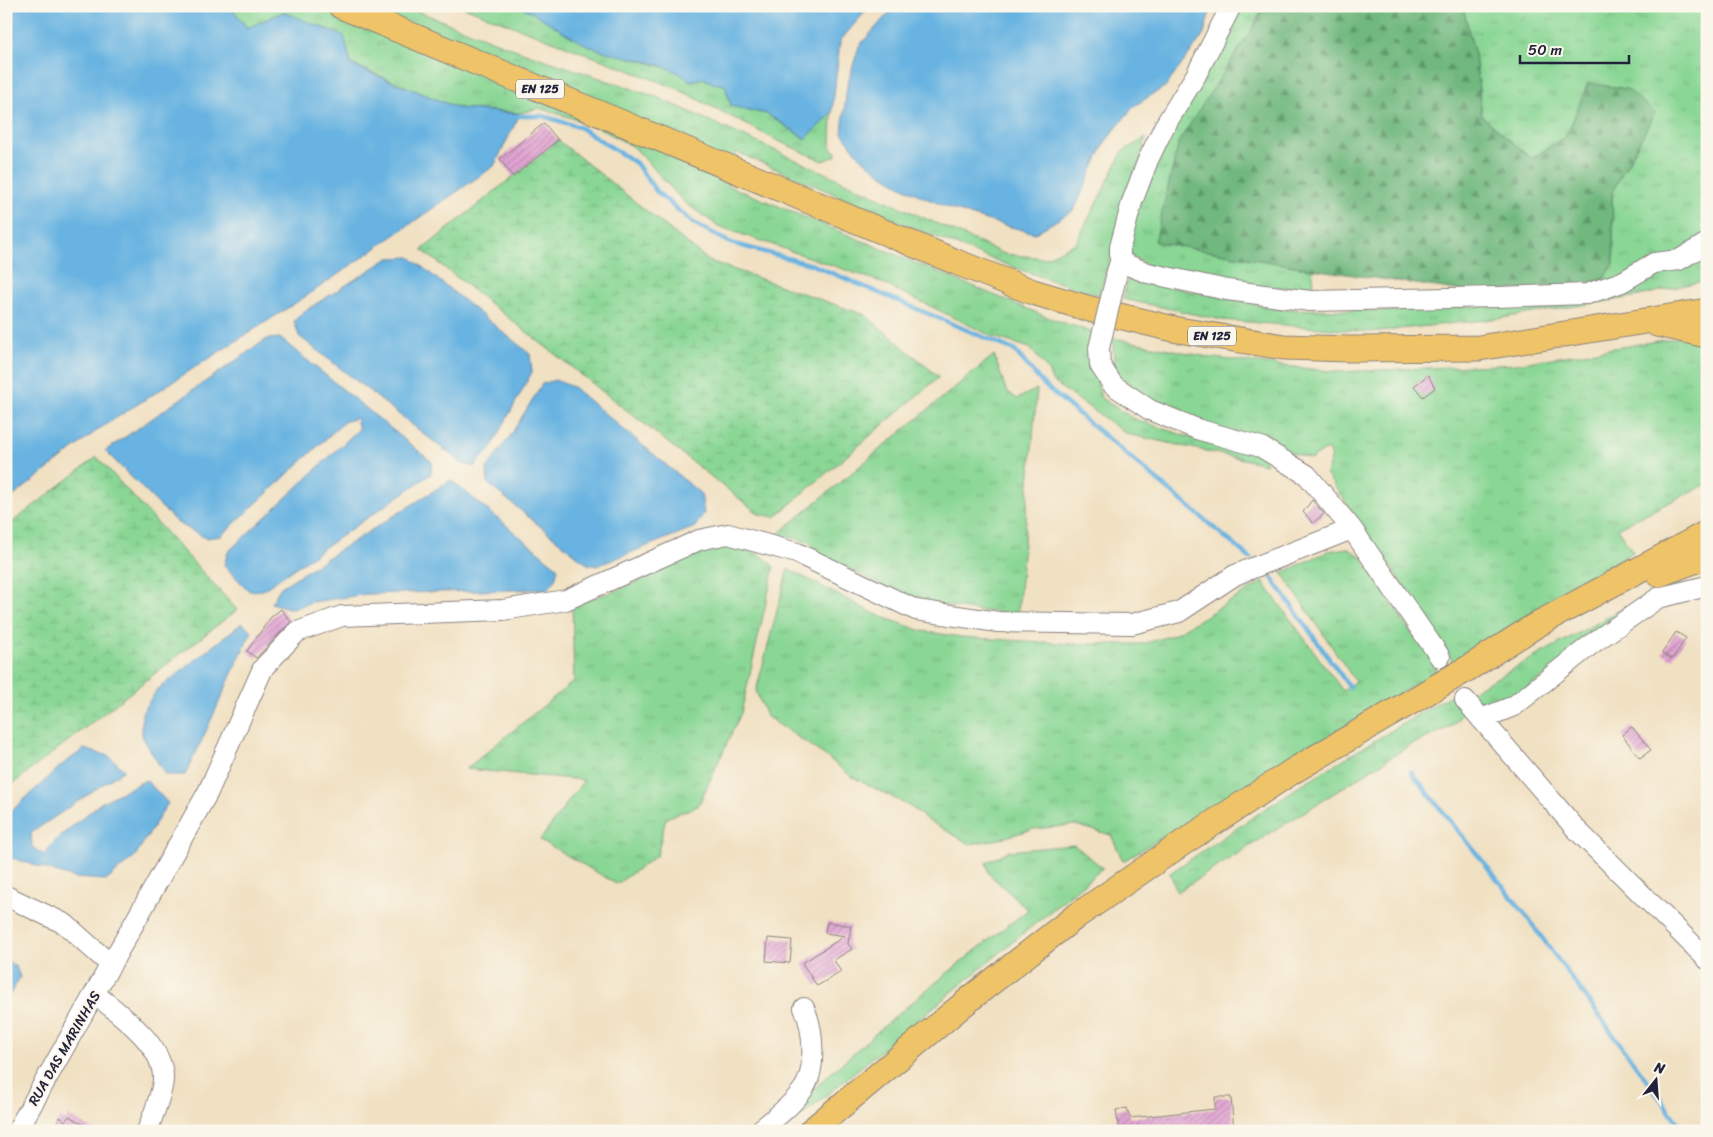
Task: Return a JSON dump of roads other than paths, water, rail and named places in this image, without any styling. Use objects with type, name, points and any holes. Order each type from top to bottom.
[{"type":"main road","name":"EN 125","points":[[341,6],[956,262],[1033,292],[1090,309],[1178,330],[1284,347],[1479,348],[1707,310]]},
{"type":"main road","name":"EN 125","points":[[1396,349],[1556,324],[1699,297]]},
{"type":"main road","points":[[1642,322],[1707,335]]},
{"type":"main road","points":[[1611,586],[1707,522]]},
{"type":"main road","points":[[812,1131],[971,998],[1129,879],[1293,771],[1467,669],[1538,624],[1707,533]]},
{"type":"main road","points":[[1467,669],[1586,614],[1707,549]]},
{"type":"main road","points":[[1660,574],[1707,556]]},
{"type":"street","points":[[1231,6],[1196,75],[1164,127],[1148,160],[1132,202],[1120,247],[1118,269],[1099,348],[1100,365],[1113,386],[1150,410],[1197,429],[1262,447],[1307,475],[1352,528],[1440,656]]},
{"type":"street","points":[[1118,269],[1148,273],[1227,290],[1310,301],[1586,294],[1622,282],[1654,263],[1680,260],[1707,243]]},
{"type":"street","name":"RUA DAS MARINHAS","points":[[17,1131],[208,792],[263,668],[297,632],[342,616],[504,610],[566,600],[699,540],[728,534],[797,553],[916,610],[998,622],[1132,624],[1179,612],[1235,575],[1352,528]]},
{"type":"street","points":[[1481,719],[1514,706],[1593,643],[1658,598],[1707,586]]},
{"type":"street","points":[[1465,700],[1576,829],[1707,959]]},
{"type":"street","points":[[6,896],[65,924],[111,965]]},
{"type":"street","points":[[95,994],[135,1027],[162,1061],[164,1080],[147,1131]]},
{"type":"street","points":[[759,1131],[804,1090],[813,1061],[809,1018],[804,1008]]},
{"type":"water","points":[[6,6],[230,6],[247,28],[283,12],[344,36],[351,65],[458,108],[520,114],[494,166],[311,293],[99,429],[6,502]]},
{"type":"water","points":[[518,6],[870,6],[840,41],[832,113],[806,139],[767,114],[731,106],[725,85],[713,83],[703,78],[690,81],[679,73],[667,68],[602,51],[571,37],[537,15]]},
{"type":"water","points":[[895,6],[1211,7],[1204,34],[1166,86],[1134,106],[1105,142],[1074,210],[1035,233],[969,215],[925,198],[884,176],[863,160],[842,133],[847,86],[859,46]]},
{"type":"water","points":[[410,257],[530,354],[532,372],[491,448],[474,467],[461,463],[299,336],[294,321],[303,312],[389,258]]},
{"type":"water","points":[[280,338],[432,462],[431,474],[263,590],[249,591],[224,565],[228,552],[359,429],[356,418],[344,422],[221,536],[206,538],[176,522],[105,451],[267,339]]},
{"type":"water","points":[[555,380],[573,387],[701,494],[704,513],[695,527],[597,566],[587,564],[488,484],[487,468],[509,438],[542,384]]},
{"type":"water","points":[[451,480],[558,568],[555,580],[548,589],[368,594],[312,602],[292,609],[271,603],[281,587]]},
{"type":"water","points":[[242,623],[252,631],[185,775],[165,775],[142,736],[142,712],[157,690]]},
{"type":"water","points":[[84,749],[109,756],[124,770],[31,833],[32,847],[44,855],[58,838],[102,802],[146,780],[168,803],[135,856],[107,880],[74,878],[6,856],[6,816],[62,765]]},
{"type":"water","points":[[6,960],[16,967],[20,977],[6,1001]]},
{"type":"waterway","points":[[516,116],[543,116],[579,127],[636,163],[656,191],[692,222],[731,243],[813,265],[1014,350],[1044,385],[1250,558]]},
{"type":"waterway","points":[[1272,578],[1350,688]]},
{"type":"waterway","points":[[1411,772],[1518,905],[1684,1131]]}]
